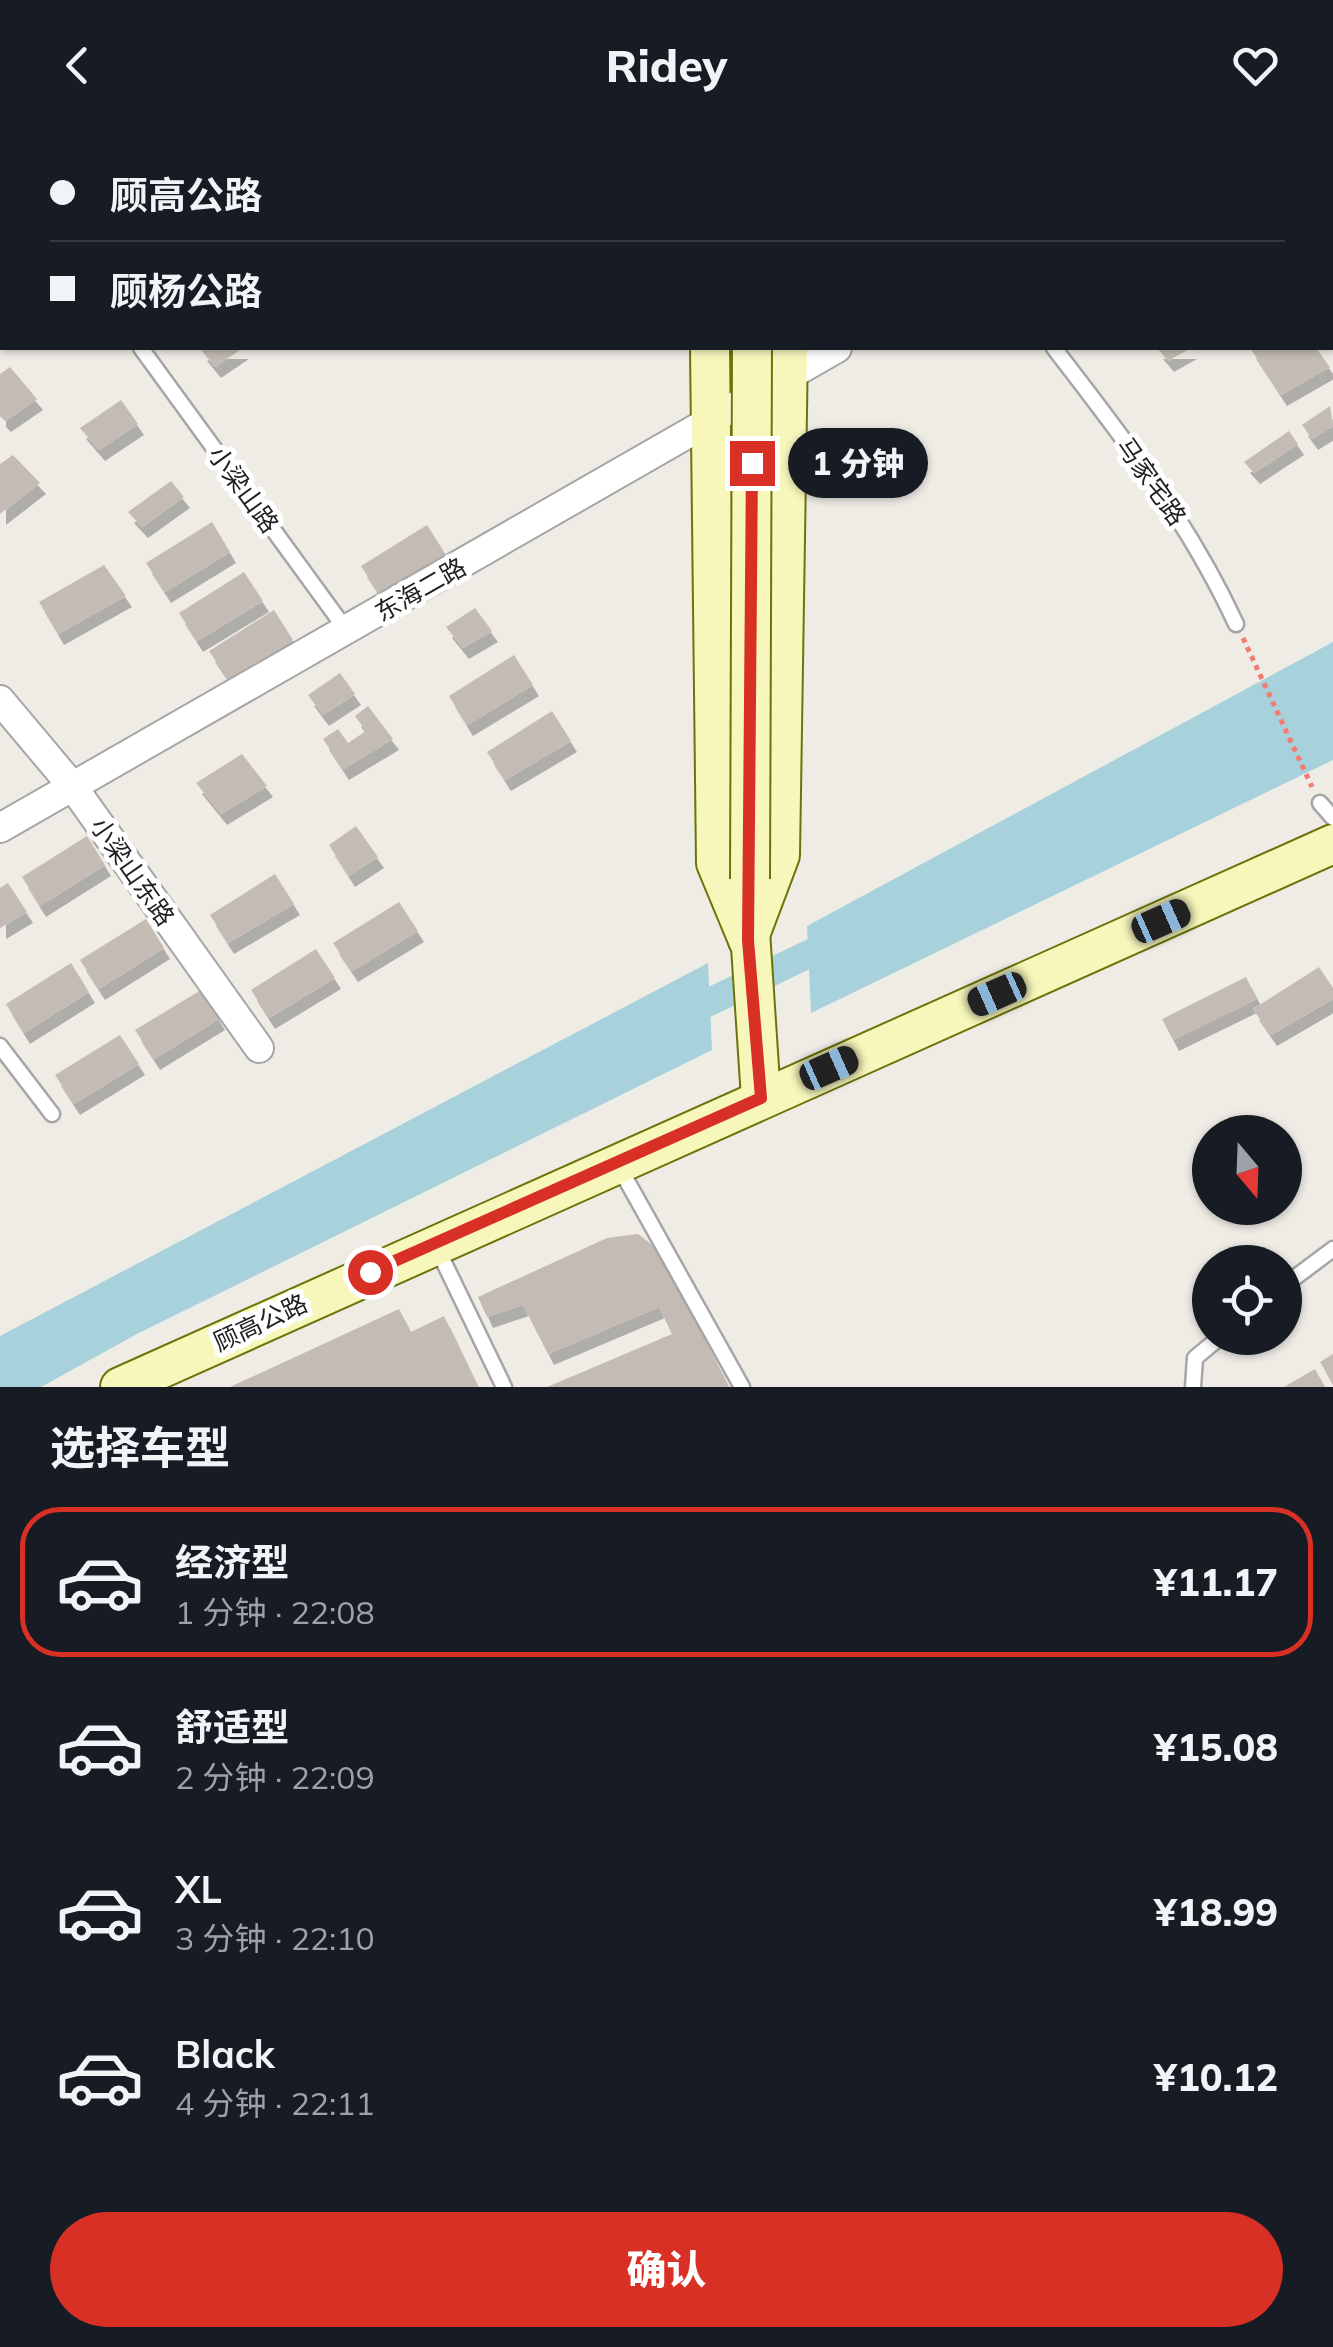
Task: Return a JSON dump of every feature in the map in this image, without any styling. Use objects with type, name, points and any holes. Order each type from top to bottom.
[{"type":"street","points":[[710,350],[716,863],[749,948]]},
{"type":"street","points":[[752,350],[749,948],[761,1098]]},
{"type":"street","name":"东海二路","points":[[0,828],[348,632],[712,418],[788,361],[829,350]]},
{"type":"street","points":[[749,948],[780,855],[788,361]]},
{"type":"street","name":"小梁山东路","points":[[0,700],[73,786],[259,1048]]},
{"type":"street","name":"顾高公路","points":[[120,1387],[434,1243],[1333,844]]},
{"type":"lane","name":"小梁山路","points":[[142,350],[348,632]]},
{"type":"lane","name":"马家宅路","points":[[1056,350],[1160,489],[1206,562],[1236,624]]},
{"type":"lane","points":[[1320,803],[1333,818]]},
{"type":"lane","points":[[0,1046],[52,1114]]},
{"type":"lane","points":[[616,1162],[742,1387]]},
{"type":"lane","points":[[434,1243],[504,1387]]},
{"type":"lane","points":[[1302,1272],[1333,1249]]},
{"type":"lane","points":[[1193,1387],[1195,1358],[1199,1355]]},
{"type":"path","points":[[1236,624],[1320,803]]},
{"type":"water","points":[[1333,642],[1333,760],[811,1013],[807,926]]},
{"type":"water","points":[[708,963],[712,1050],[137,1334],[41,1387],[0,1387],[0,1336]]},
{"type":"building","points":[[201,350],[240,350],[215,367]]},
{"type":"building","points":[[1159,350],[1187,350],[1168,361]]},
{"type":"building","points":[[1251,350],[1317,350],[1330,367],[1281,395]]},
{"type":"building","points":[[10,367],[37,399],[5,421],[0,416],[0,374]]},
{"type":"building","points":[[121,400],[138,424],[99,450],[80,428]]},
{"type":"building","points":[[1330,406],[1333,426],[1312,439],[1302,425]]},
{"type":"building","points":[[1289,431],[1298,444],[1254,473],[1244,462]]},
{"type":"building","points":[[13,455],[40,483],[0,514],[0,464]]},
{"type":"building","points":[[171,481],[184,497],[142,527],[128,512]]},
{"type":"building","points":[[212,522],[230,552],[165,592],[146,563]]},
{"type":"building","points":[[427,525],[446,555],[380,595],[361,566]]},
{"type":"building","points":[[104,565],[126,596],[58,634],[39,602]]},
{"type":"building","points":[[244,572],[263,601],[197,641],[179,613]]},
{"type":"building","points":[[475,608],[492,631],[463,648],[446,627]]},
{"type":"building","points":[[274,610],[293,640],[228,679],[209,651]]},
{"type":"building","points":[[514,655],[533,685],[467,725],[449,696]]},
{"type":"building","points":[[340,673],[355,694],[323,715],[308,695]]},
{"type":"building","points":[[368,706],[393,739],[343,769],[323,739],[338,729],[348,743],[366,731],[355,716]]},
{"type":"building","points":[[552,711],[571,741],[505,780],[487,752]]},
{"type":"building","points":[[242,754],[267,786],[221,814],[196,783]]},
{"type":"building","points":[[356,826],[378,857],[349,876],[329,845]]},
{"type":"building","points":[[87,836],[105,865],[40,906],[22,877]]},
{"type":"building","points":[[275,874],[294,904],[228,943],[210,915]]},
{"type":"building","points":[[8,883],[27,912],[0,928],[0,888]]},
{"type":"building","points":[[399,902],[418,931],[352,971],[333,943]]},
{"type":"building","points":[[146,919],[164,948],[99,989],[80,960]]},
{"type":"building","points":[[316,949],[335,978],[269,1018],[251,990]]},
{"type":"building","points":[[71,963],[89,992],[24,1033],[6,1004]]},
{"type":"building","points":[[1319,967],[1333,988],[1333,999],[1271,1035],[1253,1009]]},
{"type":"building","points":[[1246,977],[1257,999],[1173,1040],[1162,1019]]},
{"type":"building","points":[[201,990],[219,1019],[154,1059],[135,1030]]},
{"type":"building","points":[[120,1035],[139,1064],[74,1104],[55,1075]]},
{"type":"building","points":[[638,1234],[660,1251],[729,1387],[547,1387],[672,1334],[659,1307],[548,1354],[523,1305],[487,1317],[478,1297],[607,1238]]},
{"type":"building","points":[[399,1309],[411,1332],[444,1316],[478,1387],[230,1387]]},
{"type":"building","points":[[1333,1354],[1333,1384],[1320,1362]]},
{"type":"building","points":[[1315,1369],[1325,1387],[1284,1387]]},
{"type":"waterway","points":[[676,1018],[840,939]]},
{"type":"route","points":[[370,1272],[761,1098],[748,940],[752,463]]}]
